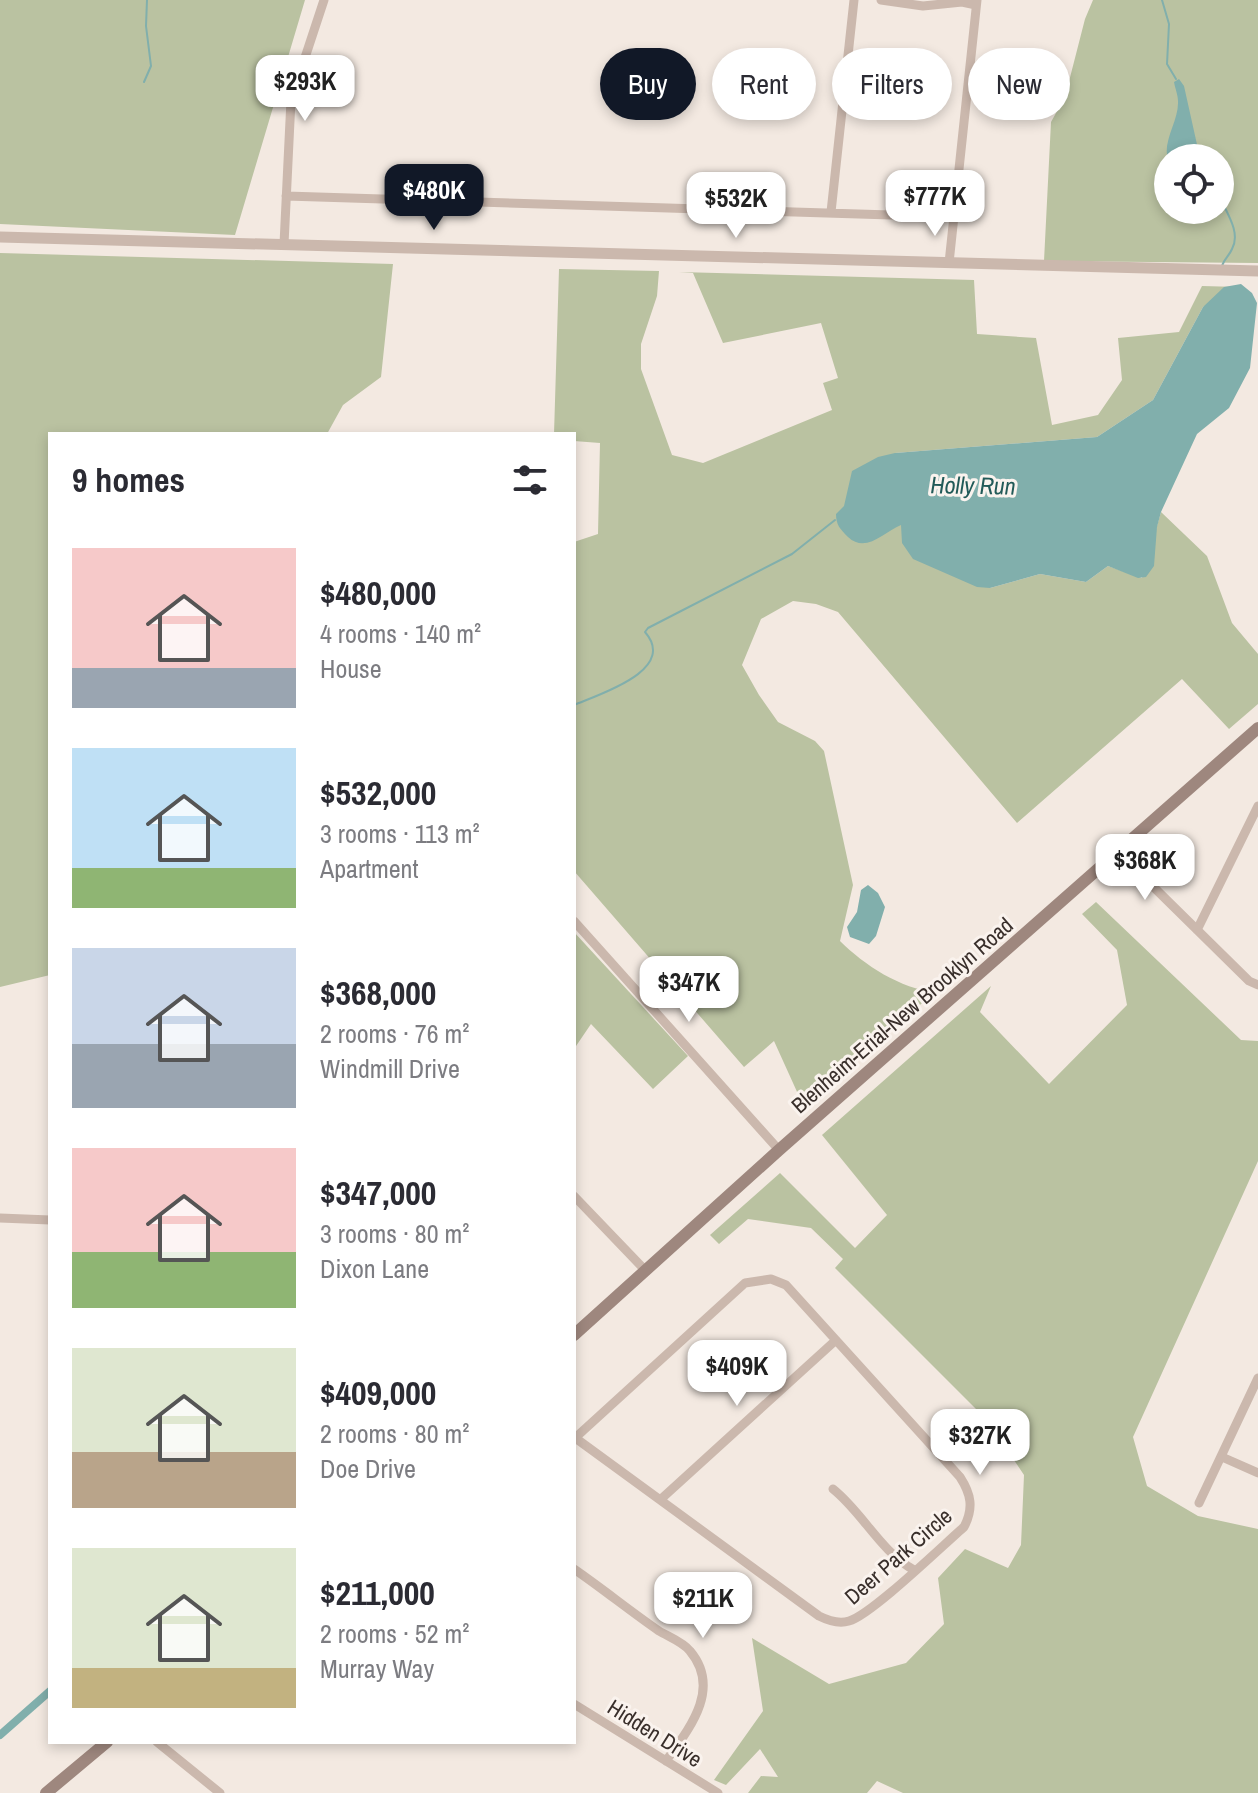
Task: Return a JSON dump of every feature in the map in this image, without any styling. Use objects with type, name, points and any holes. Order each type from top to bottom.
[{"type":"main road","name":"Blenheim-Erial-New Brooklyn Road","points":[[576,1333],[1258,728]]},
{"type":"main road","points":[[46,1793],[105,1744]]},
{"type":"street","points":[[284,244],[291,100],[324,0]]},
{"type":"street","points":[[831,212],[854,0]]},
{"type":"street","points":[[881,0],[923,6],[976,2],[949,263]]},
{"type":"street","points":[[286,196],[955,217]]},
{"type":"street","points":[[0,237],[1258,271]]},
{"type":"street","points":[[1197,930],[1258,806]]},
{"type":"street","points":[[1117,851],[1249,981],[1258,985]]},
{"type":"street","points":[[576,923],[779,1150]]},
{"type":"street","points":[[576,1198],[645,1270]]},
{"type":"street","points":[[0,1218],[48,1220]]},
{"type":"street","name":"Deer Park Circle","points":[[576,1436],[745,1283],[771,1279],[786,1285],[960,1477],[968,1488],[970,1512],[964,1527],[856,1618],[847,1622],[825,1619],[576,1438]]},
{"type":"street","points":[[660,1500],[836,1340]]},
{"type":"street","points":[[1199,1503],[1258,1378]]},
{"type":"street","points":[[1222,1457],[1258,1473]]},
{"type":"street","points":[[833,1489],[850,1502],[895,1556],[914,1570]]},
{"type":"street","points":[[576,1570],[689,1649],[702,1669],[704,1687],[698,1711],[666,1761]]},
{"type":"street","name":"Hidden Drive","points":[[576,1705],[718,1793]]},
{"type":"street","points":[[159,1744],[220,1793]]},
{"type":"green space","points":[[0,0],[305,0],[235,235],[0,224]]},
{"type":"green space","points":[[1093,0],[1258,0],[1258,263],[1044,261],[1051,122],[1070,120],[1070,78]]},
{"type":"green space","points":[[0,253],[393,264],[381,377],[343,405],[328,432],[48,432],[48,975],[0,987]]},
{"type":"green space","points":[[559,269],[659,271],[657,296],[641,344],[641,369],[672,455],[703,463],[832,410],[823,383],[838,378],[821,323],[723,343],[693,273],[679,272],[974,280],[977,334],[1036,338],[1052,425],[1098,415],[1122,380],[1118,338],[1179,332],[1202,286],[1239,287],[1203,307],[1153,400],[1097,437],[895,453],[901,525],[990,588],[1040,574],[1086,582],[1108,566],[1142,578],[1161,512],[1207,556],[1232,623],[1258,654],[1258,704],[1229,729],[1182,679],[1017,823],[838,612],[816,604],[793,601],[761,619],[742,665],[778,722],[815,741],[824,751],[853,885],[840,941],[860,959],[896,981],[935,992],[803,1105],[774,1041],[744,1067],[576,873],[576,541],[598,534],[600,443],[576,441],[576,432],[554,432]]},
{"type":"green space","points":[[1096,902],[1241,1040],[1258,1041],[1258,1161],[1133,1437],[1147,1486],[1198,1516],[1258,1529],[1258,1793],[903,1793],[877,1781],[867,1793],[748,1793],[761,1776],[778,1777],[760,1749],[726,1785],[714,1780],[763,1711],[752,1638],[829,1684],[906,1663],[944,1624],[938,1578],[965,1549],[1008,1568],[1021,1545],[1024,1475],[987,1420],[835,1268],[843,1259],[811,1228],[748,1219],[719,1244],[710,1235],[780,1173],[855,1248],[887,1215],[822,1135],[991,986],[980,1012],[1049,1084],[1127,1005],[1117,950],[1082,914]]},
{"type":"green space","points":[[576,934],[688,1056],[653,1089],[591,1024],[576,1046]]},
{"type":"water","points":[[1179,79],[1184,86],[1197,144],[1168,144],[1178,108],[1174,82]]},
{"type":"water","points":[[1241,284],[1252,293],[1257,303],[1250,368],[1229,408],[1197,434],[1161,512],[1154,566],[1146,577],[1138,578],[1108,566],[1086,582],[1040,574],[990,588],[977,587],[913,559],[902,543],[901,525],[868,543],[855,542],[839,527],[836,514],[844,506],[852,471],[878,457],[895,453],[1097,437],[1153,400],[1203,307],[1224,287]]},
{"type":"water","points":[[868,885],[878,893],[885,907],[876,936],[869,944],[850,937],[847,927],[857,912],[861,890]]},
{"type":"waterway","points":[[144,82],[151,66],[146,26],[147,0]]},
{"type":"waterway","name":"Holly Run","points":[[1162,0],[1169,24],[1167,64],[1176,79]]},
{"type":"waterway","name":"Holly Run","points":[[1222,266],[1234,243],[1232,224]]},
{"type":"waterway","name":"Holly Run","points":[[576,704],[617,687],[644,669],[651,658],[652,646],[645,632],[648,628],[792,554],[835,520]]},
{"type":"waterway","name":"Holly Run","points":[[0,1735],[48,1693]]}]
